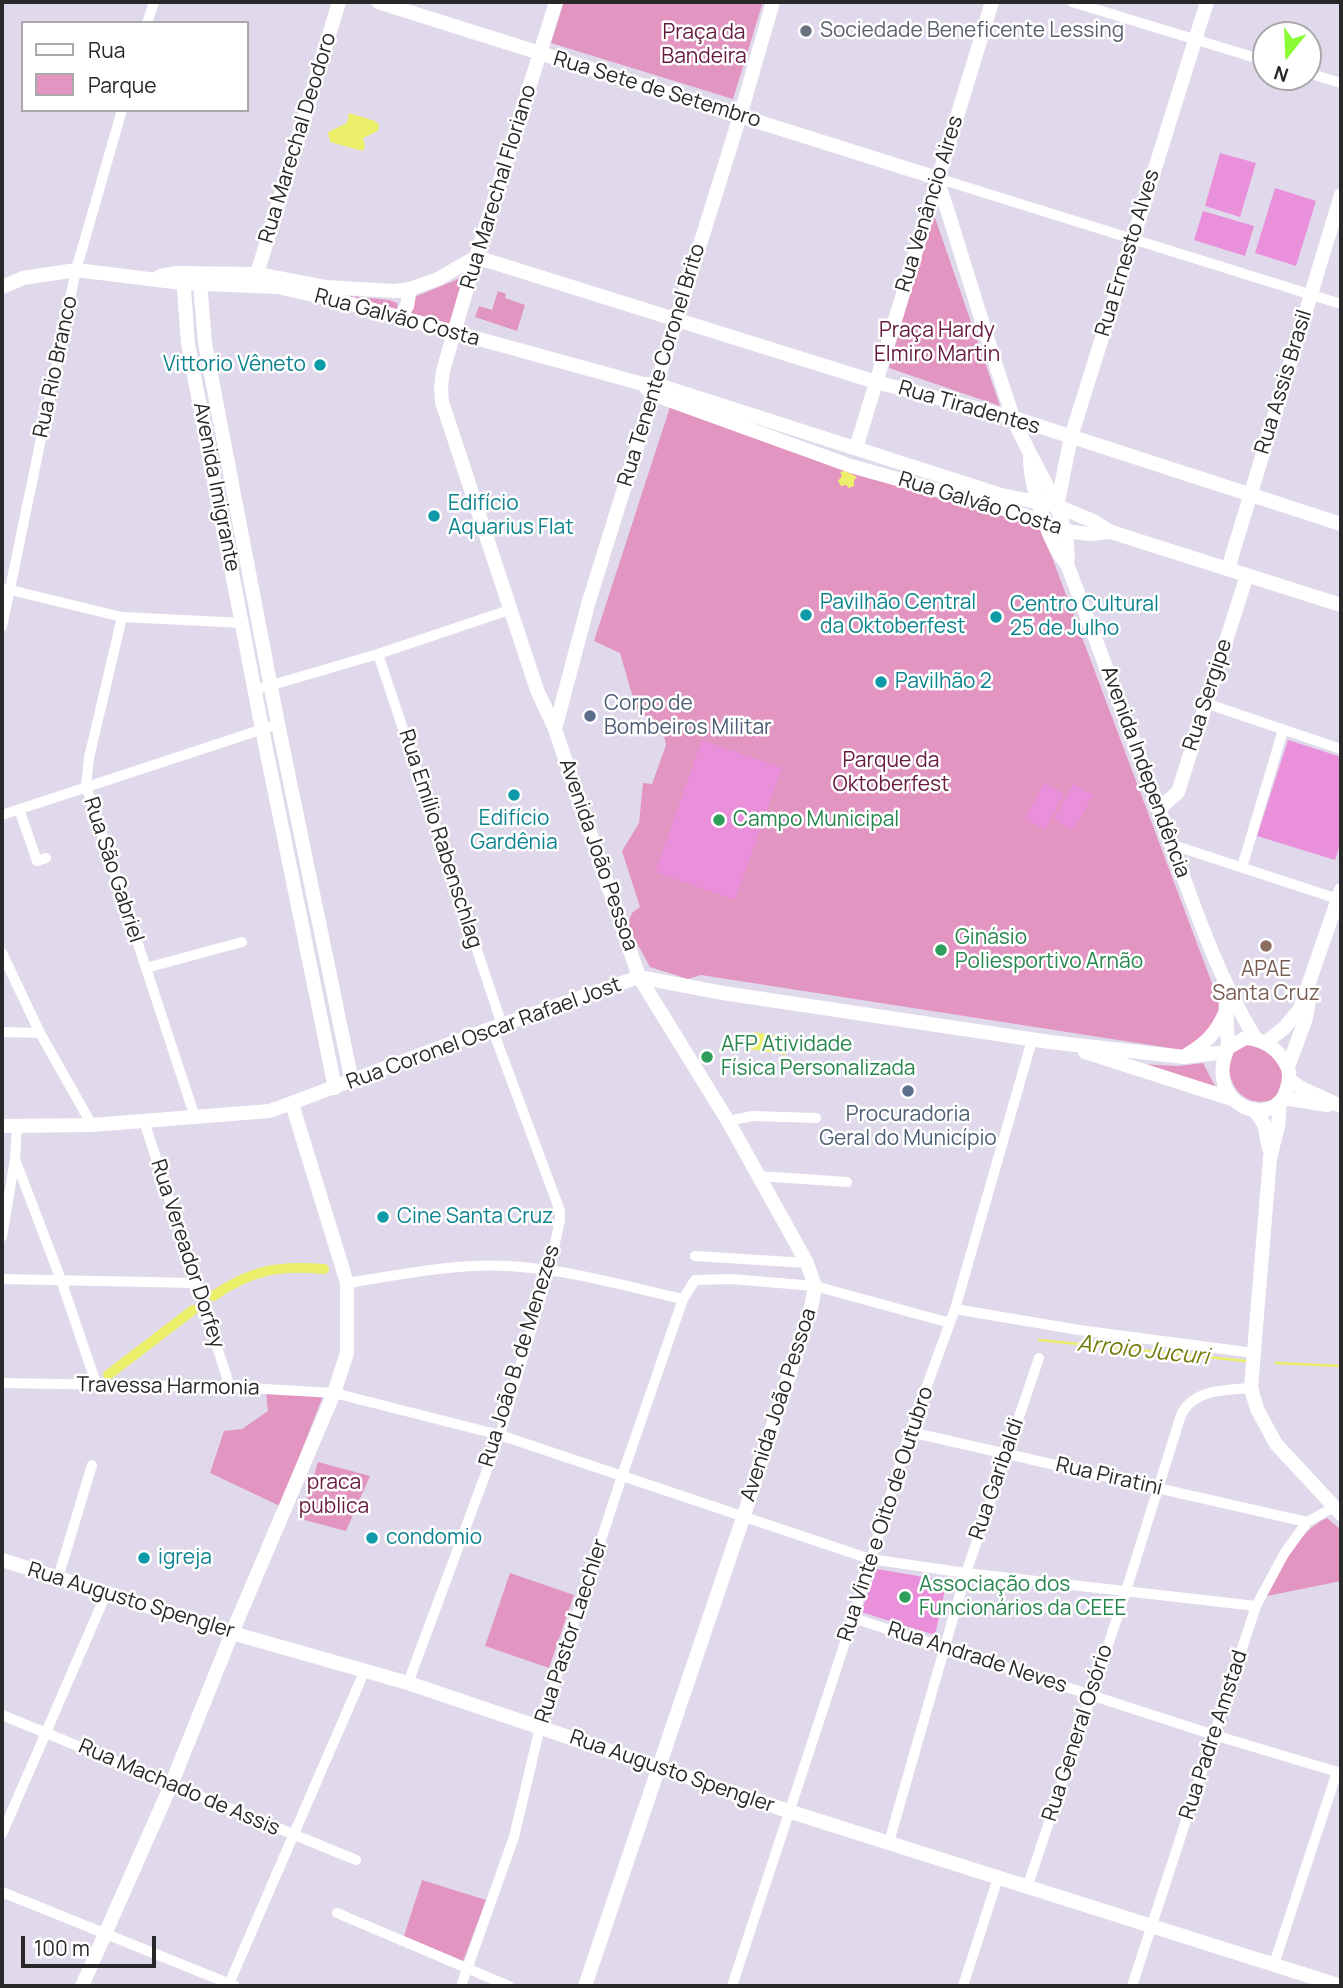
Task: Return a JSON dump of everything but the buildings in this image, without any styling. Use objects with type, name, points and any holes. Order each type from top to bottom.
[{"type":"street","points":[[148,21],[153,2]]},
{"type":"street","name":"Rua Marechal Deodoro","points":[[257,274],[339,2]]},
{"type":"street","name":"Rua Sete de Setembro","points":[[378,2],[937,178]]},
{"type":"street","name":"Rua Marechal Floriano","points":[[455,333],[556,2]]},
{"type":"street","name":"Rua Tenente Coronel Brito","points":[[555,729],[650,387],[676,318],[773,2]]},
{"type":"street","name":"Rua Venâncio Aires","points":[[856,448],[992,2]]},
{"type":"street","points":[[1072,2],[1252,57]]},
{"type":"street","name":"Rua Ernesto Alves","points":[[1057,506],[1071,437],[1207,2]]},
{"type":"street","points":[[1322,77],[1341,83]]},
{"type":"street","name":"Rua Rio Branco","points":[[2,627],[6,589],[76,270],[121,112]]},
{"type":"street","points":[[937,178],[1341,304]]},
{"type":"street","name":"Avenida Independência","points":[[937,178],[1014,418],[1030,458],[1057,506],[1069,552],[1067,564]]},
{"type":"street","name":"Rua Assis Brasil","points":[[1228,569],[1341,195]]},
{"type":"street","name":"Rua Galvão Costa","points":[[2,287],[23,278],[76,270],[146,279],[257,274],[325,287],[377,291],[410,289],[453,272],[476,257]]},
{"type":"street","name":"Rua Tiradentes","points":[[476,257],[876,382],[1014,418],[1341,524]]},
{"type":"street","name":"Rua Galvão Costa","points":[[184,278],[200,283],[278,287],[397,316],[650,387],[856,448],[1009,498],[1057,506],[1093,521],[1111,532],[1341,605]]},
{"type":"street","name":"Avenida Imigrante","points":[[184,278],[188,344],[335,1088]]},
{"type":"street","name":"Avenida Imigrante","points":[[200,283],[205,343],[278,724],[352,1082]]},
{"type":"street","points":[[325,287],[341,292],[398,299],[401,306],[397,316]]},
{"type":"street","points":[[397,316],[407,306],[410,289]]},
{"type":"street","name":"Avenida João Pessoa","points":[[455,333],[441,380],[442,402],[537,690],[555,729],[639,977],[728,1121],[807,1263],[815,1286],[812,1304],[744,1515],[585,1986]]},
{"type":"street","name":"Rua Galvão Costa","points":[[650,387],[850,466],[1015,512],[1063,529],[1090,534],[1111,532]]},
{"type":"street","points":[[850,466],[844,461],[842,454],[849,447],[856,448]]},
{"type":"street","name":"Avenida Independência","points":[[1030,458],[1030,474],[1045,524],[1059,556],[1067,564],[1170,844],[1225,979],[1244,1019],[1261,1041]]},
{"type":"street","name":"Rua Sergipe","points":[[1159,809],[1178,792],[1247,575]]},
{"type":"street","points":[[6,589],[121,617],[243,623]]},
{"type":"street","points":[[255,690],[378,654],[512,608]]},
{"type":"street","name":"Rua São Gabriel","points":[[121,617],[89,758],[86,786],[195,1117]]},
{"type":"street","name":"Rua Emílio Rabenschlag","points":[[378,654],[497,1026]]},
{"type":"street","points":[[537,690],[544,693],[555,692],[566,682]]},
{"type":"street","points":[[1205,703],[1341,749]]},
{"type":"street","points":[[2,815],[278,724]]},
{"type":"street","points":[[1242,866],[1283,730]]},
{"type":"street","points":[[19,809],[37,861],[46,858]]},
{"type":"street","points":[[1170,844],[1340,896],[1300,1009],[1291,1021],[1261,1041]]},
{"type":"street","points":[[146,968],[242,942]]},
{"type":"street","points":[[2,953],[40,1033],[92,1125]]},
{"type":"street","points":[[618,985],[632,955],[673,983],[657,1006]]},
{"type":"street","name":"Rua Coronel Oscar Rafael Jost","points":[[2,1126],[92,1125],[270,1111],[497,1026],[639,977],[1049,1042],[1129,1058],[1232,1099]]},
{"type":"street","name":"Avenida Independência","points":[[1225,979],[1227,1050]]},
{"type":"street","points":[[1308,989],[1306,1018],[1288,1073],[1270,1158],[1251,1388],[1256,1409],[1276,1444],[1338,1511]]},
{"type":"street","points":[[1184,1057],[1207,1042],[1218,1030],[1225,1012]]},
{"type":"street","name":"Rua João B. de Menezes","points":[[408,1683],[500,1435],[549,1269],[560,1221],[559,1211],[497,1026]]},
{"type":"street","points":[[325,1035],[341,1030]]},
{"type":"street","points":[[2,1032],[40,1033]]},
{"type":"street","points":[[1245,1038],[1261,1041],[1279,1053],[1288,1073],[1301,1088],[1341,1107],[1282,1100],[1261,1111],[1232,1099],[1222,1080],[1222,1065],[1227,1050],[1245,1038]]},
{"type":"street","name":"Rua Vinte e Oito de Outubro","points":[[732,1986],[853,1618],[910,1432],[955,1309],[1032,1040]]},
{"type":"street","name":"Rua Coronel Oscar Rafael Jost","points":[[1129,1058],[1184,1057],[1227,1050]]},
{"type":"street","points":[[82,1986],[170,1785],[334,1393],[347,1353],[346,1283],[292,1104]]},
{"type":"street","points":[[1254,1109],[1264,1124],[1270,1158]]},
{"type":"street","points":[[728,1121],[753,1116],[816,1118]]},
{"type":"street","name":"Rua Vereador Dorfey","points":[[144,1121],[230,1387]]},
{"type":"street","points":[[2,1237],[15,1159],[17,1126]]},
{"type":"street","points":[[15,1159],[61,1280],[97,1386]]},
{"type":"street","points":[[759,1176],[847,1182]]},
{"type":"street","points":[[695,1256],[807,1263]]},
{"type":"street","points":[[346,1283],[505,1265],[549,1269],[683,1299]]},
{"type":"street","points":[[2,1279],[195,1283]]},
{"type":"street","name":"Rua Pastor Laechler","points":[[461,1986],[514,1837],[540,1727],[683,1299],[695,1280],[730,1279],[815,1286]]},
{"type":"street","points":[[815,1286],[950,1323]]},
{"type":"street","points":[[955,1309],[1079,1330],[1254,1353]]},
{"type":"street","name":"Rua Garibaldi","points":[[889,1842],[965,1573],[1039,1358]]},
{"type":"street","name":"Travessa Harmonia","points":[[2,1383],[230,1387],[334,1393],[500,1435],[870,1559],[965,1573],[1256,1606]]},
{"type":"street","name":"Rua General Osório","points":[[1027,1888],[1126,1591],[1181,1415],[1188,1403],[1200,1395],[1251,1388]]},
{"type":"street","name":"Rua Piratini","points":[[910,1432],[1307,1522]]},
{"type":"street","points":[[58,1578],[92,1465]]},
{"type":"street","name":"Rua Padre Amstad","points":[[1132,1986],[1256,1606],[1284,1554],[1307,1522],[1338,1511]]},
{"type":"street","name":"Rua Augusto Spengler","points":[[2,1560],[232,1633],[408,1683],[788,1811],[1027,1888],[1152,1924],[1275,1965],[1316,1982],[1341,1986]]},
{"type":"street","points":[[2,1834],[106,1594]]},
{"type":"street","name":"Rua Andrade Neves","points":[[853,1618],[945,1650],[1339,1772]]},
{"type":"street","points":[[2,1892],[231,1985],[365,1670]]},
{"type":"street","name":"Rua Machado de Assis","points":[[2,1715],[356,1860]]},
{"type":"street","points":[[1275,1965],[1339,1772]]},
{"type":"street","points":[[963,1986],[998,1878]]},
{"type":"street","points":[[337,1913],[509,1986]]},
{"type":"green space","name":"Praça da Bandeira","points":[[564,2],[763,2],[733,99],[551,43]]},
{"type":"green space","name":"Praça Hardy Elmiro Martin","points":[[933,212],[1000,406],[889,368]]},
{"type":"green space","points":[[472,270],[455,326],[408,312],[412,298],[456,280]]},
{"type":"green space","points":[[498,291],[506,294],[505,298],[525,305],[517,331],[475,317],[479,306],[492,310]]},
{"type":"green space","points":[[339,295],[389,300],[397,303],[398,308],[396,310]]},
{"type":"green space","name":"Parque da Oktoberfest","points":[[671,404],[1041,528],[1219,1002],[1217,1023],[1189,1051],[701,975],[688,979],[650,967],[627,925],[632,913],[640,907],[622,851],[639,823],[643,783],[652,784],[666,745],[663,731],[636,708],[620,653],[594,641]]},
{"type":"green space","points":[[1243,1044],[1268,1053],[1280,1068],[1284,1075],[1277,1098],[1266,1101],[1247,1099],[1235,1087],[1228,1057]]},
{"type":"green space","points":[[1203,1063],[1217,1090],[1136,1064],[1179,1066]]},
{"type":"green space","points":[[266,1393],[323,1396],[280,1506],[210,1473],[224,1431],[242,1429],[268,1411]]},
{"type":"green space","name":"praca publica","points":[[318,1462],[370,1476],[346,1531],[301,1519]]},
{"type":"green space","points":[[1327,1518],[1341,1530],[1341,1581],[1267,1596],[1299,1541],[1316,1524]]},
{"type":"green space","points":[[510,1573],[574,1595],[549,1668],[485,1646]]},
{"type":"green space","points":[[422,1880],[486,1900],[463,1961],[404,1936]]},
{"type":"shaded area","points":[[349,113],[375,121],[379,125],[378,131],[363,138],[363,151],[330,142],[328,132],[347,123]]},
{"type":"shaded area","points":[[1220,153],[1256,163],[1240,217],[1205,206]]},
{"type":"shaded area","points":[[1275,188],[1316,201],[1296,266],[1255,253]]},
{"type":"shaded area","points":[[1203,211],[1254,226],[1245,256],[1194,240]]},
{"type":"shaded area","points":[[845,471],[857,477],[854,486],[841,486],[838,481],[842,476],[840,472]]},
{"type":"shaded area","name":"Campo Municipal","points":[[702,740],[782,768],[735,900],[655,872]]},
{"type":"shaded area","points":[[1288,740],[1341,757],[1341,841],[1335,860],[1257,836]]},
{"type":"shaded area","points":[[1044,783],[1064,794],[1045,829],[1025,819]]},
{"type":"shaded area","points":[[1073,784],[1093,795],[1074,830],[1054,820]]},
{"type":"shaded area","points":[[753,1032],[789,1038],[786,1055],[750,1049]]},
{"type":"shaded area","name":"Associação dos Funcionários da CEEE","points":[[877,1569],[947,1581],[935,1635],[861,1612]]},
{"type":"waterway","name":"Arroio Jucuri","points":[[213,1296],[240,1280],[266,1271],[324,1269]]},
{"type":"waterway","name":"Arroio Jucuri","points":[[108,1375],[193,1310]]},
{"type":"waterway","name":"Arroio Jucuri","points":[[1039,1340],[1246,1361]]},
{"type":"waterway","name":"Arroio Jucuri","points":[[1276,1363],[1341,1366]]},
{"type":"place","name":"Sociedade Beneficente Lessing","points":[[806,31]]},
{"type":"place","name":"Vittorio Vêneto","points":[[320,365]]},
{"type":"place","name":"Edifício Aquarius Flat","points":[[434,516]]},
{"type":"place","name":"Pavilhão Central da Oktoberfest","points":[[806,615]]},
{"type":"place","name":"Centro Cultural 25 de Julho","points":[[996,617]]},
{"type":"place","name":"Pavilhão 2","points":[[881,682]]},
{"type":"place","name":"Corpo de Bombeiros Militar","points":[[590,716]]},
{"type":"place","name":"Edifício Gardênia","points":[[514,795]]},
{"type":"place","name":"Campo Municipal","points":[[719,820]]},
{"type":"place","name":"APAE Santa Cruz","points":[[1266,946]]},
{"type":"place","name":"Ginásio Poliesportivo Arnão","points":[[941,950]]},
{"type":"place","name":"AFP Atividade Física Personalizada","points":[[707,1057]]},
{"type":"place","name":"Procuradoria Geral do Município","points":[[908,1091]]},
{"type":"place","name":"Cine Santa Cruz","points":[[383,1217]]},
{"type":"place","name":"condomio","points":[[372,1538]]},
{"type":"place","name":"igreja","points":[[144,1558]]},
{"type":"place","name":"Associação dos Funcionários da CEEE","points":[[905,1597]]}]
